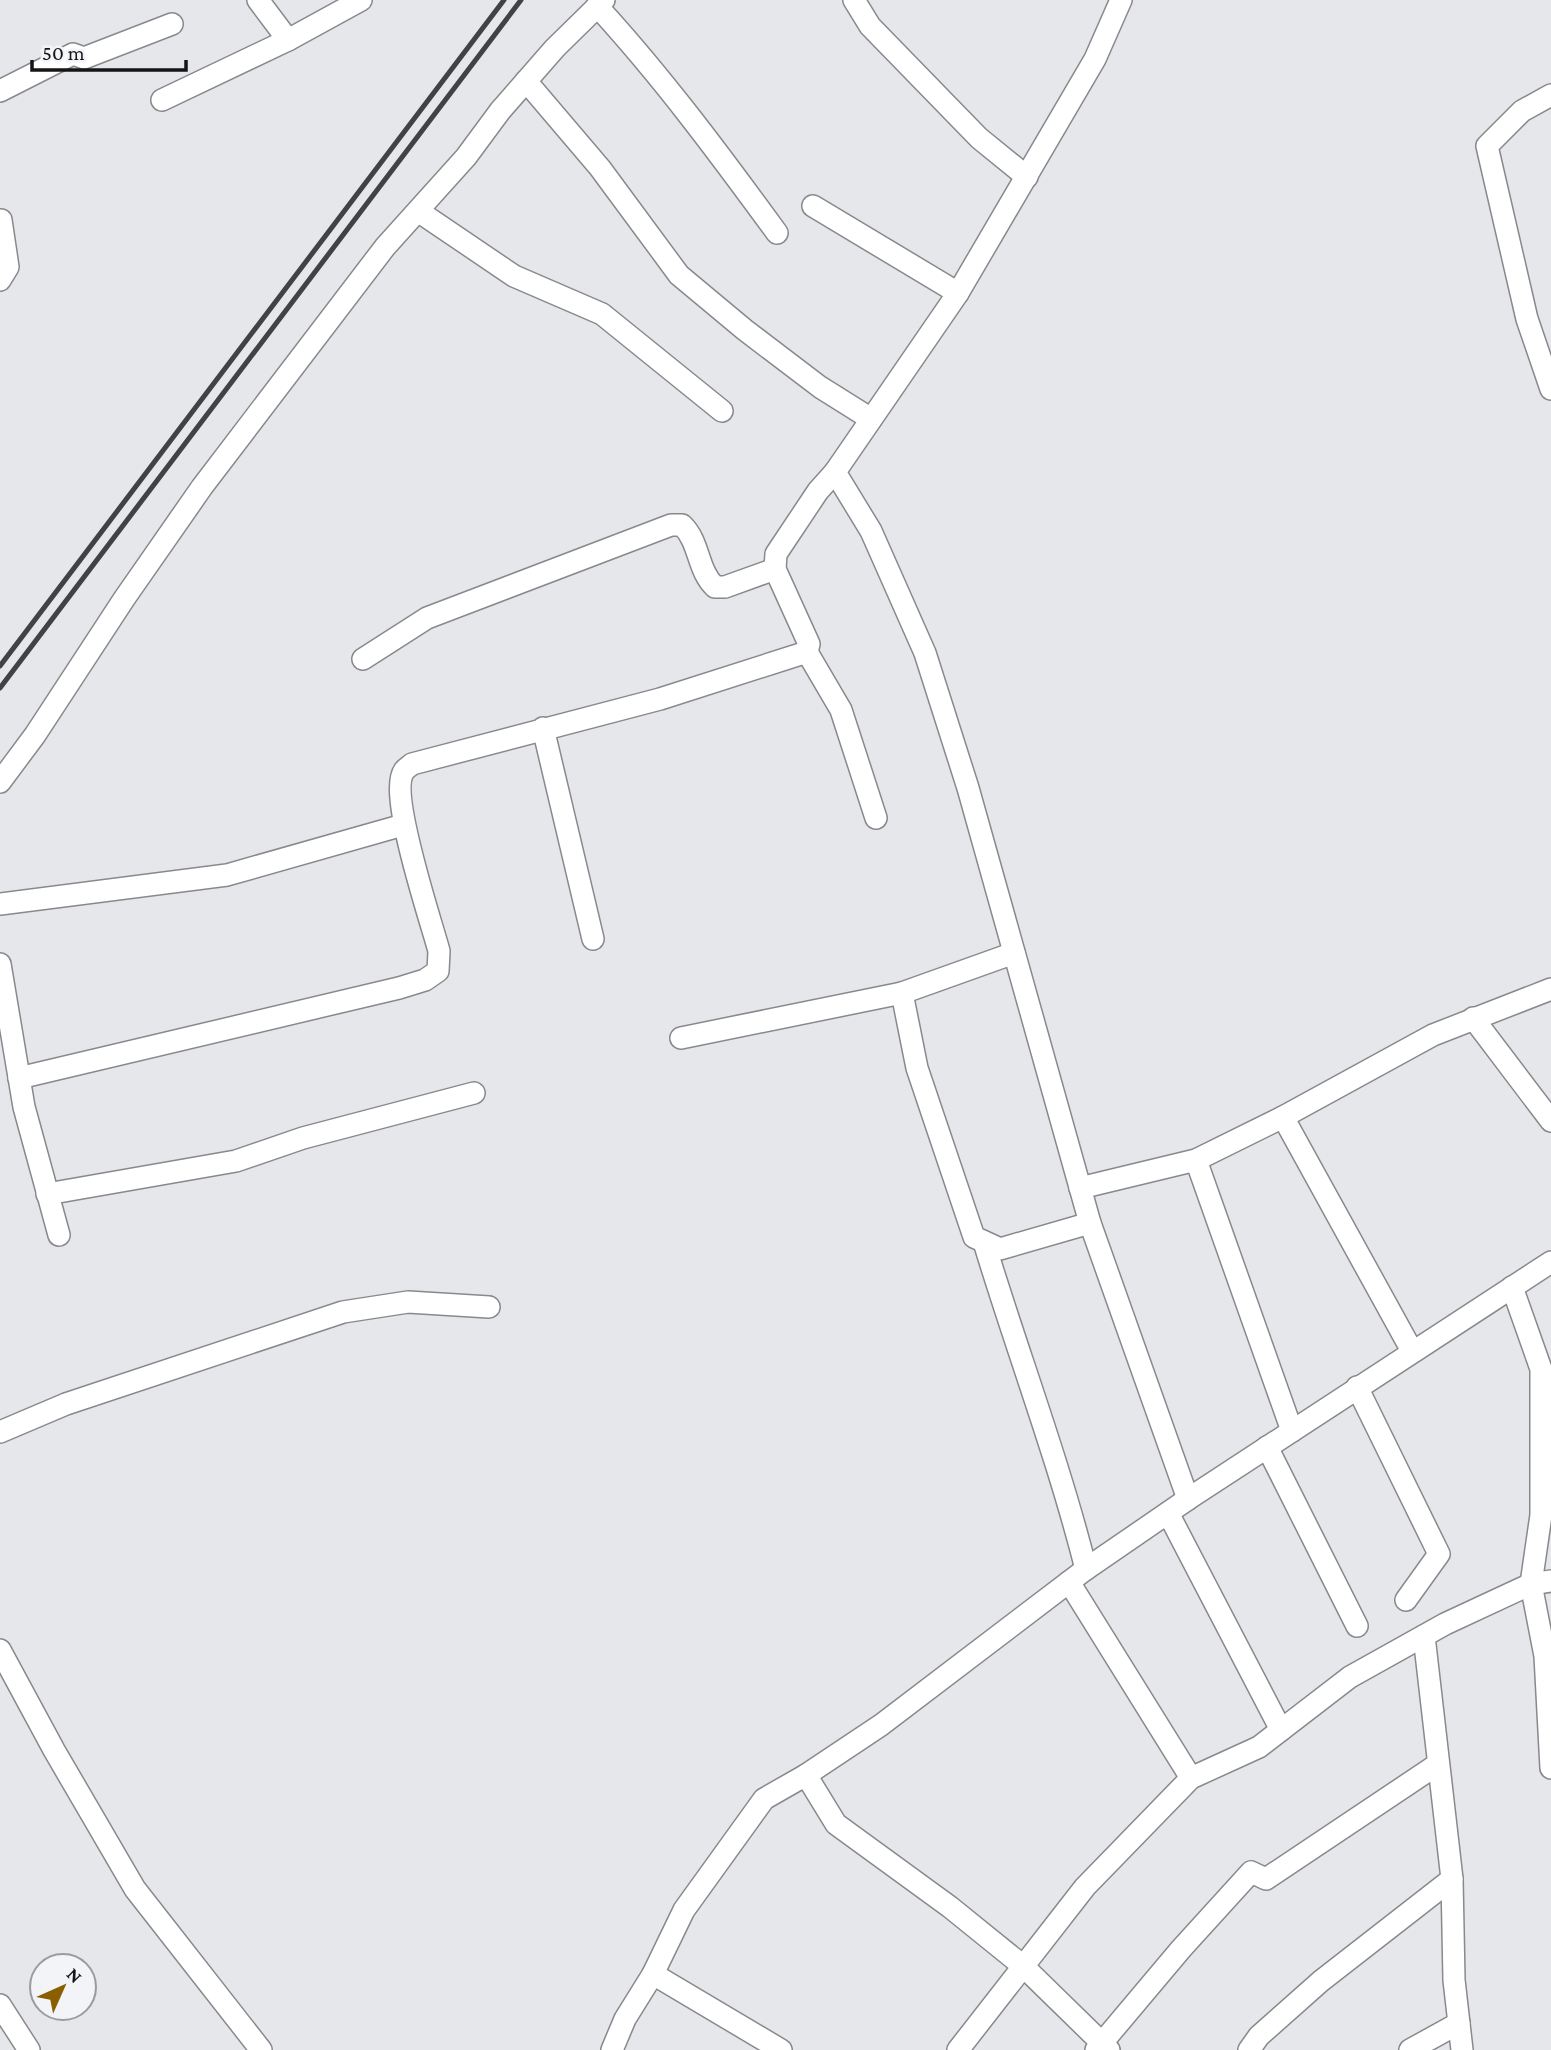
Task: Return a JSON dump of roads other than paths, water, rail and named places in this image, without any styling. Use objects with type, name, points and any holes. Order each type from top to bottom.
[{"type":"street","points":[[258,0],[288,40]]},
{"type":"street","points":[[162,100],[288,40],[361,0]]},
{"type":"street","points":[[854,0],[870,26],[979,138],[1027,177]]},
{"type":"street","points":[[876,818],[841,710],[807,652],[809,644],[775,569],[776,554],[958,293],[1095,59],[1121,0]]},
{"type":"street","points":[[0,782],[35,736],[124,599],[220,462],[384,247],[466,157],[555,48],[600,3],[677,99],[777,233]]},
{"type":"street","points":[[0,91],[73,54],[84,58],[172,24]]},
{"type":"street","points":[[526,81],[600,168],[679,275],[820,387],[871,419]]},
{"type":"street","points":[[1551,95],[1522,111],[1487,146],[1527,319],[1551,389]]},
{"type":"street","points":[[813,206],[958,293]]},
{"type":"street","points":[[418,211],[513,276],[602,314],[722,411]]},
{"type":"street","points":[[0,279],[8,267],[1,220]]},
{"type":"street","points":[[835,472],[871,531],[925,653],[968,788],[1090,1223],[1188,1499]]},
{"type":"street","points":[[363,659],[427,618],[671,525],[682,525],[690,533],[706,579],[715,587],[725,587],[775,569]]},
{"type":"street","points":[[19,1078],[425,980],[438,971],[439,951],[404,825],[401,782],[403,771],[412,764],[660,699],[807,652]]},
{"type":"street","points":[[542,728],[593,939]]},
{"type":"street","points":[[0,904],[227,875],[404,825]]},
{"type":"street","points":[[681,1038],[902,993],[1014,953]]},
{"type":"street","points":[[0,964],[24,1107],[59,1235]]},
{"type":"street","points":[[1080,1188],[1196,1160],[1283,1117],[1433,1035],[1551,989]]},
{"type":"street","points":[[902,993],[918,1068],[974,1237],[1000,1250],[1090,1223]]},
{"type":"street","points":[[1473,1018],[1551,1121]]},
{"type":"street","points":[[47,1194],[236,1161],[303,1138],[474,1093]]},
{"type":"street","points":[[1283,1117],[1412,1351]]},
{"type":"street","points":[[1196,1160],[1292,1431]]},
{"type":"street","points":[[984,1242],[1041,1417],[1078,1575],[1191,1778]]},
{"type":"street","points":[[612,2050],[625,2019],[653,1974],[684,1910],[764,1799],[806,1775],[881,1725],[1078,1575],[1188,1499],[1551,1262]]},
{"type":"street","points":[[1513,1287],[1541,1368],[1541,1583],[1551,1768]]},
{"type":"street","points":[[0,1432],[66,1404],[343,1312],[408,1302],[489,1307]]},
{"type":"street","points":[[1357,1387],[1439,1554],[1406,1600]]},
{"type":"street","points":[[1267,1447],[1357,1626]]},
{"type":"street","points":[[1168,1513],[1281,1730]]},
{"type":"street","points":[[958,2050],[1085,1887],[1191,1778],[1259,1747],[1350,1677],[1424,1636],[1541,1583]]},
{"type":"street","points":[[1424,1636],[1452,1879],[1454,1980],[1462,2050]]},
{"type":"street","points":[[0,1650],[54,1750],[135,1889],[261,2050]]},
{"type":"street","points":[[806,1775],[836,1824],[950,1907],[1023,1966],[1102,2047],[1181,1949],[1251,1872],[1266,1879],[1438,1764]]},
{"type":"street","points":[[1248,2050],[1259,2036],[1321,1981],[1452,1879]]},
{"type":"street","points":[[653,1974],[781,2050]]},
{"type":"street","points":[[0,2005],[29,2050]]},
{"type":"street","points":[[1410,2050],[1459,2023]]},
{"type":"railway","points":[[0,666],[504,0]]},
{"type":"railway","points":[[0,688],[521,0]]}]
